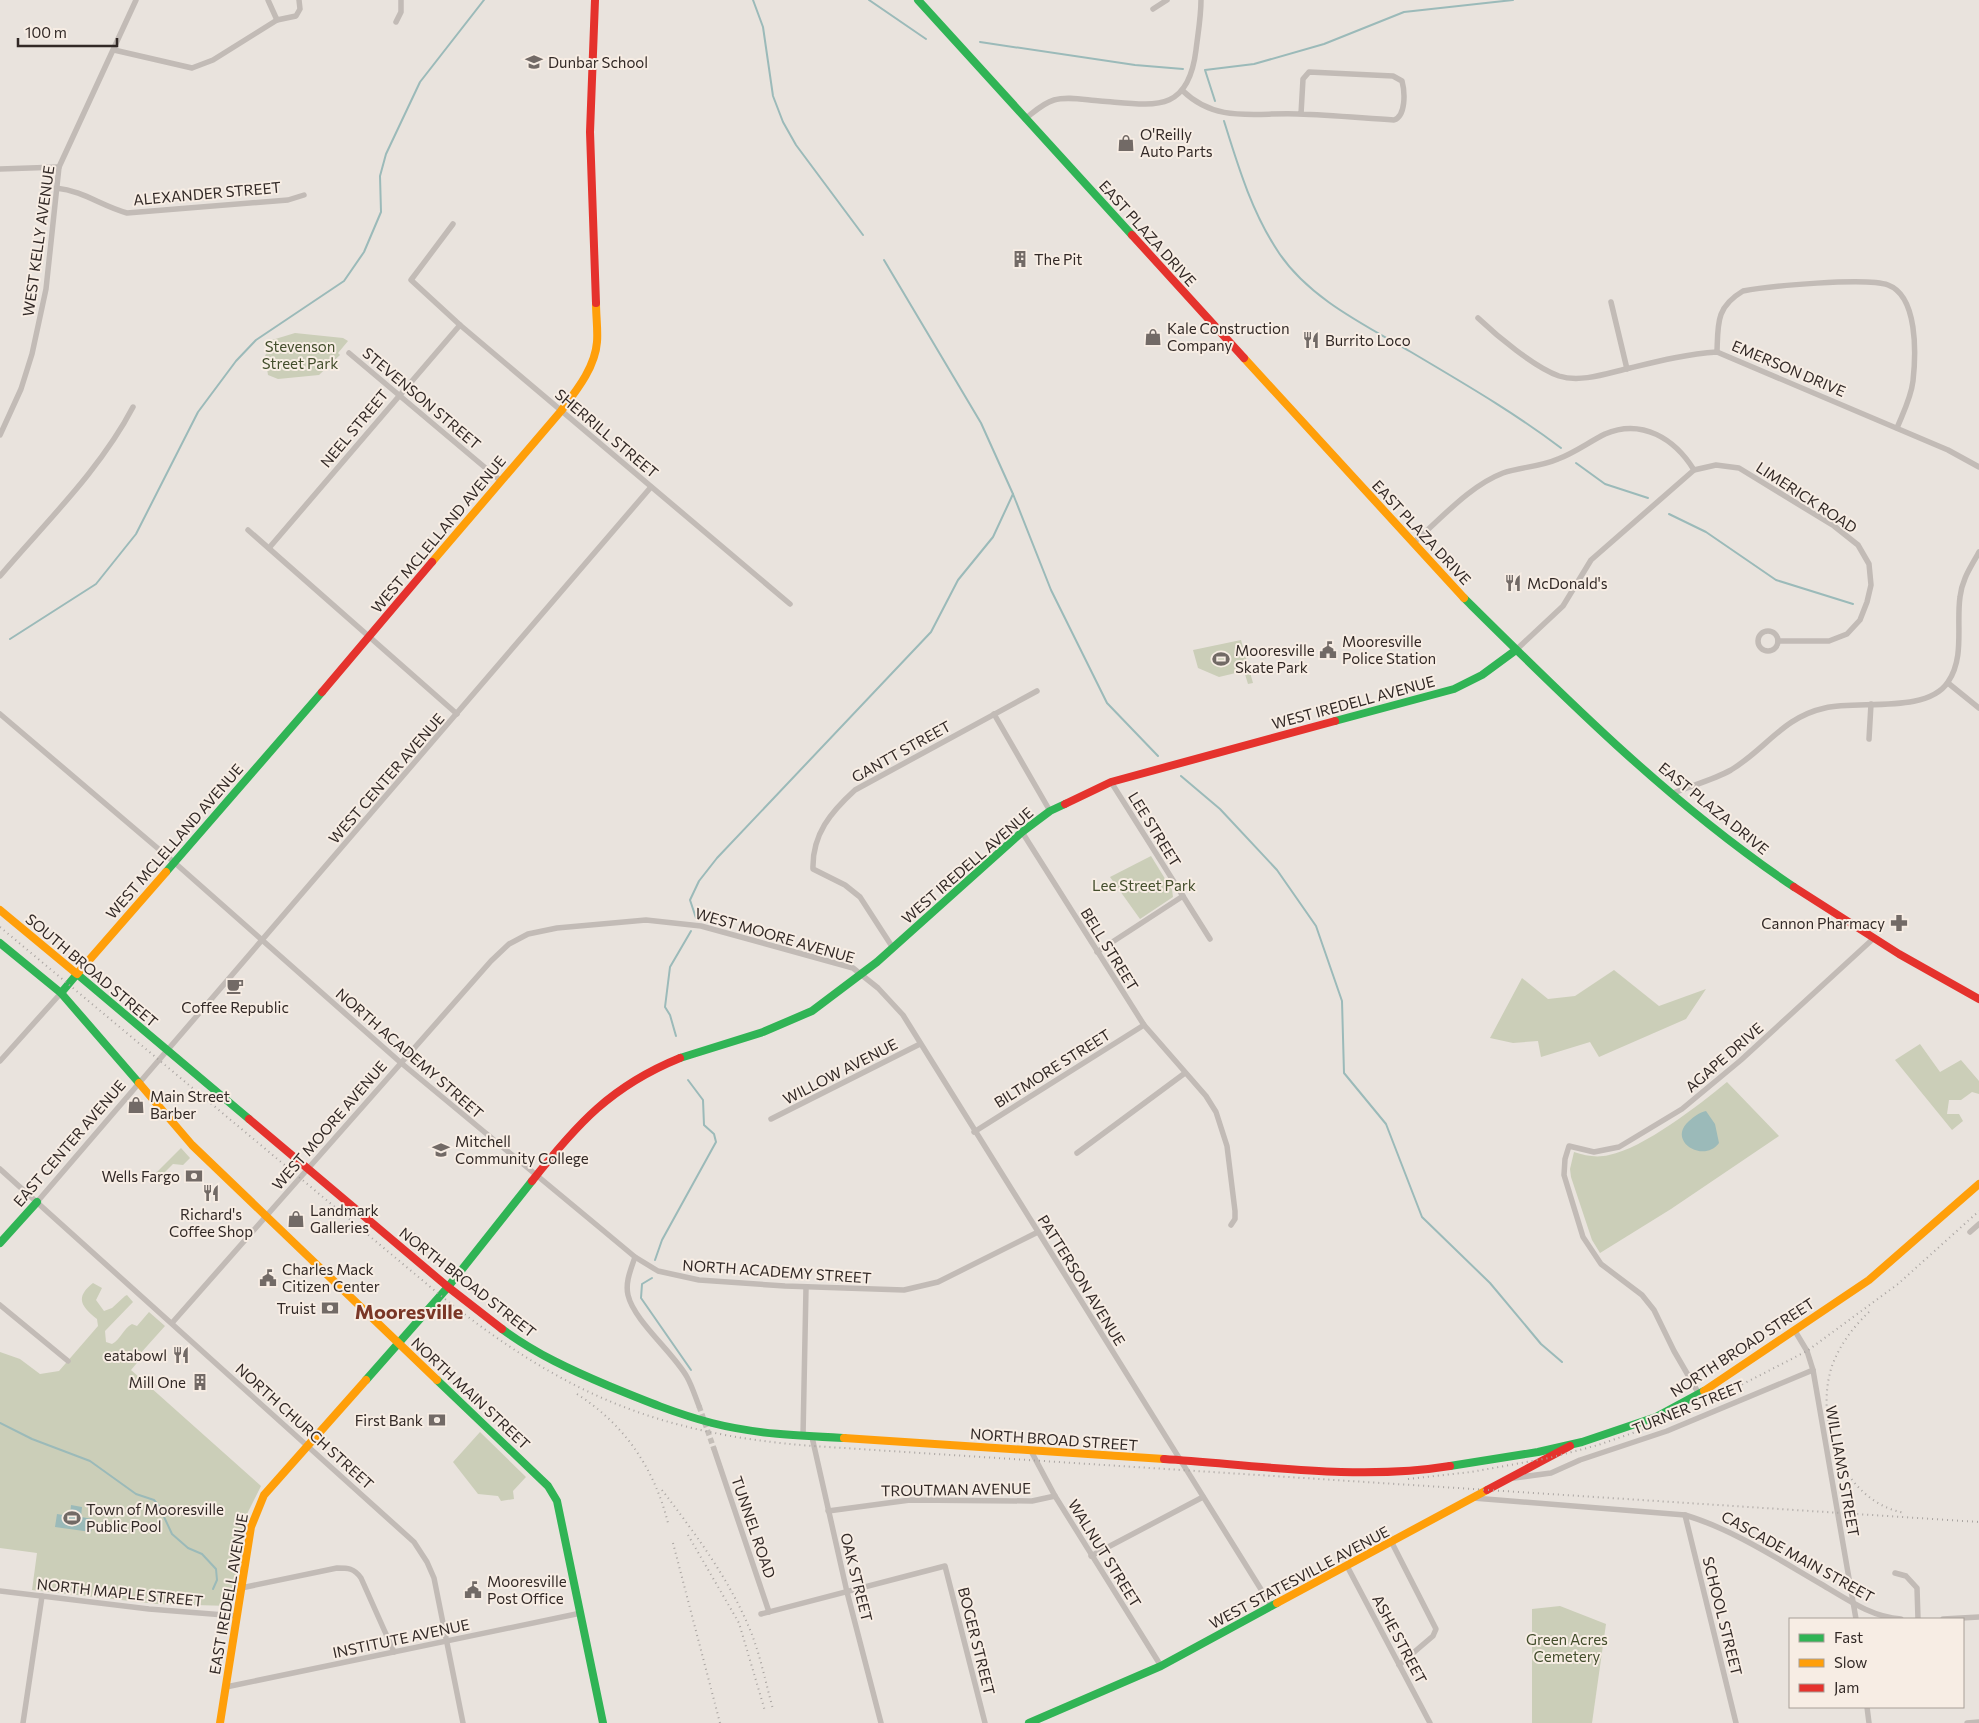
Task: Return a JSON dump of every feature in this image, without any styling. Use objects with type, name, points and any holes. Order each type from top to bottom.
[{"type":"main road","name":"WEST MCLELLAND AVENUE","points":[[61,993],[370,637],[561,411],[585,379],[593,362],[597,343],[590,132],[594,0]]},
{"type":"main road","name":"EAST PLAZA DRIVE","points":[[918,0],[1413,543],[1516,650],[1671,794],[1776,875],[1940,979],[1979,999]]},
{"type":"main road","name":"WEST IREDELL AVENUE","points":[[399,1343],[448,1287],[566,1138],[592,1111],[621,1088],[653,1069],[687,1055],[788,1023],[812,1011],[863,974],[1022,832],[1050,812],[1111,782],[1454,689],[1482,675],[1516,650]]},
{"type":"main road","name":"SOUTH BROAD STREET","points":[[0,910],[167,1051]]},
{"type":"main road","name":"NORTH MAIN STREET","points":[[0,943],[61,993],[192,1146],[548,1486],[557,1501],[562,1518],[603,1723]]},
{"type":"main road","name":"NORTH BROAD STREET","points":[[167,1051],[448,1287],[528,1348],[568,1369],[661,1406],[713,1423],[744,1430],[812,1437],[1355,1472],[1432,1469],[1538,1452],[1575,1444],[1656,1417],[1699,1394],[1871,1278],[1979,1184]]},
{"type":"main road","name":"EAST CENTER AVENUE","points":[[0,1243],[37,1202]]},
{"type":"main road","name":"EAST IREDELL AVENUE","points":[[220,1723],[241,1588],[256,1511],[271,1486],[399,1343]]},
{"type":"main road","name":"WEST STATESVILLE AVENUE","points":[[1029,1723],[1161,1666],[1575,1444]]},
{"type":"street","name":"WEST KELLY AVENUE","points":[[0,435],[21,389],[32,354],[46,289],[59,167],[136,0]]},
{"type":"street","points":[[268,0],[277,20]]},
{"type":"street","points":[[114,50],[192,68],[213,60],[277,20],[296,16],[300,9],[299,0]]},
{"type":"street","points":[[396,22],[401,12],[401,0]]},
{"type":"street","points":[[1153,9],[1167,0]]},
{"type":"street","points":[[1025,119],[1042,106],[1064,98],[1145,104],[1164,102],[1183,91],[1193,71],[1200,0]]},
{"type":"street","points":[[1183,91],[1189,97],[1223,112],[1240,116],[1301,114],[1394,120],[1402,114],[1402,81],[1393,76],[1310,72],[1303,79],[1301,114]]},
{"type":"street","points":[[0,170],[59,167]]},
{"type":"street","name":"ALEXANDER STREET","points":[[56,188],[86,194],[112,209],[127,212],[288,200],[304,195]]},
{"type":"street","name":"SHERRILL STREET","points":[[453,224],[411,280],[460,325],[790,604]]},
{"type":"street","points":[[1717,352],[1718,320],[1722,310],[1731,298],[1744,291],[1856,282],[1886,284],[1904,296],[1913,326],[1913,381],[1908,403],[1897,428]]},
{"type":"street","points":[[1611,302],[1627,368]]},
{"type":"street","name":"EMERSON DRIVE","points":[[1478,318],[1513,347],[1559,376],[1591,377],[1685,355],[1717,352],[1897,428],[1979,467]]},
{"type":"street","name":"NEEL STREET","points":[[269,548],[398,395],[460,325]]},
{"type":"street","name":"STEVENSON STREET","points":[[350,353],[501,481]]},
{"type":"street","points":[[0,576],[95,464],[125,422],[132,407]]},
{"type":"street","points":[[1413,543],[1479,486],[1503,473],[1548,464],[1606,434],[1624,429],[1647,429],[1672,442],[1686,456],[1694,470]]},
{"type":"street","name":"LIMERICK ROAD","points":[[1694,470],[1716,465],[1739,468],[1834,526],[1858,544],[1869,564],[1871,585],[1867,602],[1860,620],[1847,634],[1829,641],[1778,642]]},
{"type":"street","name":"WEST IREDELL AVENUE","points":[[1516,650],[1563,606],[1591,560],[1694,470]]},
{"type":"street","name":"WEST CENTER AVENUE","points":[[139,1083],[652,487]]},
{"type":"street","points":[[248,530],[457,714]]},
{"type":"street","points":[[1671,794],[1731,770],[1786,724],[1803,715],[1842,704],[1908,703],[1924,700],[1948,683],[1956,665],[1958,651],[1960,595],[1965,576],[1977,562],[1979,552]]},
{"type":"street","points":[[1948,683],[1979,708]]},
{"type":"street","name":"GANTT STREET","points":[[893,948],[860,897],[845,885],[813,869],[812,860],[820,833],[833,810],[856,790],[1037,690]]},
{"type":"street","points":[[1870,739],[1871,704]]},
{"type":"street","name":"NORTH ACADEMY STREET","points":[[0,714],[175,863],[400,1062],[536,1176],[636,1257],[658,1271],[674,1276],[806,1288],[883,1291],[923,1286],[938,1282],[1038,1232]]},
{"type":"street","points":[[994,714],[1050,812]]},
{"type":"street","name":"LEE STREET","points":[[1111,782],[1210,939]]},
{"type":"street","name":"BELL STREET","points":[[1022,832],[1144,1025],[1206,1096],[1216,1112],[1227,1146],[1235,1211],[1235,1219],[1231,1226]]},
{"type":"street","points":[[1097,952],[1183,896]]},
{"type":"street","name":"WEST MOORE AVENUE","points":[[172,1323],[490,961],[509,944],[528,934],[628,921],[681,922],[718,930],[844,965],[863,974]]},
{"type":"street","name":"AGAPE DRIVE","points":[[1699,1394],[1674,1351],[1654,1310],[1642,1295],[1601,1264],[1584,1237],[1564,1175],[1565,1159],[1570,1146],[1594,1152],[1620,1147],[1682,1109],[1741,1060],[1874,938]]},
{"type":"street","name":"PATTERSON AVENUE","points":[[863,974],[892,1002],[920,1044],[1272,1607]]},
{"type":"street","points":[[0,1061],[61,993]]},
{"type":"street","name":"BILTMORE STREET","points":[[974,1132],[1144,1025]]},
{"type":"street","name":"WILLOW AVENUE","points":[[770,1120],[920,1044]]},
{"type":"street","points":[[1077,1153],[1185,1072]]},
{"type":"street","name":"EAST CENTER AVENUE","points":[[37,1202],[139,1083]]},
{"type":"street","name":"NORTH CHURCH STREET","points":[[0,1169],[398,1526],[418,1548],[432,1572],[463,1723]]},
{"type":"street","points":[[1970,1232],[1979,1224]]},
{"type":"street","points":[[636,1257],[628,1279],[628,1296],[644,1322],[687,1377],[699,1406]]},
{"type":"street","points":[[803,1436],[806,1288]]},
{"type":"street","points":[[0,1306],[68,1361]]},
{"type":"street","name":"WILLIAMS STREET","points":[[1795,1331],[1807,1351],[1813,1370],[1856,1618]]},
{"type":"street","name":"TURNER STREET","points":[[1514,1478],[1551,1473],[1580,1460],[1667,1431],[1813,1370]]},
{"type":"street","name":"OAK STREET","points":[[812,1437],[847,1592],[881,1723]]},
{"type":"street","name":"TUNNEL ROAD","points":[[714,1449],[769,1612]]},
{"type":"street","name":"WALNUT STREET","points":[[1030,1451],[1091,1556],[1161,1666]]},
{"type":"street","name":"TROUTMAN AVENUE","points":[[828,1511],[910,1500],[1023,1502],[1055,1496]]},
{"type":"street","points":[[1091,1556],[1203,1497]]},
{"type":"street","name":"CASCADE MAIN STREET","points":[[1473,1498],[1685,1514],[1713,1523],[1740,1537],[1853,1603],[1877,1614],[1896,1618]]},
{"type":"street","name":"SCHOOL STREET","points":[[1685,1514],[1736,1723]]},
{"type":"street","points":[[1392,1543],[1436,1629],[1433,1636],[1399,1665]]},
{"type":"street","name":"BOGER STREET","points":[[847,1592],[945,1566],[985,1723]]},
{"type":"street","name":"ASHE STREET","points":[[1347,1566],[1430,1723]]},
{"type":"street","points":[[241,1588],[337,1568],[349,1568],[356,1571],[361,1578],[394,1652]]},
{"type":"street","points":[[1894,1573],[1906,1576],[1917,1588],[1918,1618]]},
{"type":"street","name":"NORTH MAPLE STREET","points":[[0,1591],[149,1609],[237,1616]]},
{"type":"street","points":[[760,1614],[847,1592]]},
{"type":"street","points":[[23,1723],[42,1596]]},
{"type":"street","name":"INSTITUTE AVENUE","points":[[226,1687],[581,1613]]},
{"type":"street","points":[[1961,1618],[1979,1617]]},
{"type":"street","points":[[1867,1708],[1869,1723]]},
{"type":"street","points":[[1967,1723],[1979,1722]]},
{"type":"green space","name":"Stevenson Street Park","points":[[295,333],[343,338],[348,341],[338,353],[340,355],[319,375],[278,379],[268,375],[265,356],[272,340]]},
{"type":"green space","name":"Mooresville Skate Park","points":[[1241,640],[1253,683],[1248,684],[1244,671],[1219,677],[1198,668],[1193,650]]},
{"type":"green space","name":"Lee Street Park","points":[[1151,856],[1172,890],[1173,897],[1140,919],[1110,877]]},
{"type":"green space","points":[[1614,970],[1659,1006],[1706,989],[1686,1019],[1599,1057],[1590,1042],[1541,1057],[1538,1041],[1513,1043],[1490,1038],[1522,978],[1548,999],[1575,996]]},
{"type":"green space","points":[[1920,1044],[1940,1072],[1961,1060],[1979,1081],[1979,1094],[1972,1092],[1961,1100],[1949,1100],[1947,1114],[1959,1114],[1963,1121],[1952,1130],[1895,1060]]},
{"type":"green space","points":[[1727,1082],[1779,1136],[1671,1209],[1600,1253],[1592,1240],[1571,1177],[1570,1169],[1574,1152],[1583,1155],[1605,1156],[1623,1151],[1671,1124]]},
{"type":"green space","points":[[181,1148],[190,1158],[183,1165],[173,1164],[154,1183],[150,1179]]},
{"type":"green space","points":[[93,1283],[102,1288],[96,1300],[104,1311],[112,1308],[127,1295],[133,1302],[105,1331],[106,1342],[112,1344],[115,1342],[129,1326],[132,1324],[137,1326],[149,1312],[165,1326],[139,1355],[141,1358],[131,1370],[261,1486],[245,1518],[231,1606],[157,1604],[32,1590],[37,1553],[0,1548],[0,1352],[20,1359],[40,1374],[59,1371],[98,1326],[97,1319],[87,1310],[82,1302],[84,1293]]},
{"type":"green space","points":[[480,1432],[526,1477],[513,1491],[514,1499],[501,1501],[498,1496],[478,1494],[453,1462]]},
{"type":"green space","name":"Green Acres Cemetery","points":[[1560,1606],[1606,1624],[1592,1723],[1532,1723],[1532,1609]]},
{"type":"water","points":[[1706,1111],[1715,1124],[1719,1143],[1712,1149],[1697,1151],[1684,1142],[1682,1136],[1683,1129],[1695,1116]]},
{"type":"water","name":"Town of Mooresville Public Pool","points":[[71,1505],[82,1507],[81,1517],[93,1519],[91,1532],[55,1527],[57,1514],[70,1516]]},
{"type":"waterway","points":[[10,639],[96,584],[136,534],[198,412],[236,361],[256,340],[344,281],[364,252],[381,212],[380,176],[386,154],[420,82],[484,0]]},
{"type":"waterway","points":[[753,0],[763,27],[773,96],[783,122],[796,145],[863,235]]},
{"type":"waterway","points":[[869,0],[926,39]]},
{"type":"waterway","points":[[1215,101],[1205,70],[1254,64],[1324,44],[1404,12],[1513,0]]},
{"type":"waterway","points":[[980,42],[1135,65],[1183,69]]},
{"type":"waterway","points":[[1224,121],[1253,206],[1269,238],[1279,253],[1306,284],[1339,310],[1487,398],[1561,448]]},
{"type":"waterway","points":[[884,260],[981,423],[1013,494],[1051,590],[1107,703],[1158,756]]},
{"type":"waterway","points":[[1576,463],[1605,484],[1648,498]]},
{"type":"waterway","points":[[696,918],[690,900],[699,881],[717,858],[931,632],[958,580],[993,537],[1013,494]]},
{"type":"waterway","points":[[1669,514],[1706,532],[1776,580],[1853,604]]},
{"type":"waterway","points":[[1181,776],[1220,809],[1277,870],[1316,926],[1342,1001],[1344,1073],[1386,1124],[1422,1217],[1490,1283],[1541,1344],[1562,1362]]},
{"type":"waterway","points":[[676,1036],[670,1015],[665,1007],[670,967],[691,931]]},
{"type":"waterway","points":[[655,1260],[662,1240],[716,1142],[714,1134],[704,1125],[703,1100],[688,1080]]},
{"type":"waterway","points":[[652,1278],[642,1284],[641,1298],[691,1370]]},
{"type":"waterway","points":[[0,1423],[32,1439],[90,1461],[136,1494],[154,1500],[159,1506],[172,1534],[188,1548],[202,1554],[216,1569],[217,1580],[213,1589]]},
{"type":"tunnel","points":[[699,1406],[714,1449]]},
{"type":"railway","points":[[0,927],[440,1295],[485,1329],[570,1383],[613,1403],[658,1419],[706,1431],[757,1440],[813,1446],[1979,1522]]},
{"type":"railway","points":[[1408,1479],[1471,1472],[1549,1458],[1598,1445],[1679,1417],[1807,1351],[1898,1284],[1979,1211]]},
{"type":"railway","points":[[1869,1312],[1847,1338],[1831,1369],[1827,1391],[1827,1413],[1831,1436],[1839,1458],[1850,1477],[1865,1494],[1883,1506],[1905,1513]]},
{"type":"railway","points":[[577,1394],[610,1420],[635,1450],[655,1484],[668,1523]]},
{"type":"railway","points":[[662,1490],[709,1555],[740,1607],[756,1646],[773,1709]]},
{"type":"railway","points":[[688,1535],[739,1623],[765,1711]]},
{"type":"railway","points":[[673,1543],[720,1723]]},
{"type":"traffic: fast","points":[[918,0],[1132,235]]},
{"type":"traffic: fast","points":[[1464,598],[1582,713],[1663,787],[1749,855],[1794,887]]},
{"type":"traffic: fast","points":[[1335,721],[1454,689],[1482,675],[1516,650]]},
{"type":"traffic: fast","points":[[166,872],[322,692]]},
{"type":"traffic: fast","points":[[680,1058],[763,1032],[812,1011],[877,962],[1022,832],[1050,811],[1065,804]]},
{"type":"traffic: fast","points":[[0,943],[61,993],[139,1083]]},
{"type":"traffic: fast","points":[[61,993],[77,974],[249,1119]]},
{"type":"traffic: fast","points":[[366,1380],[448,1287],[532,1181]]},
{"type":"traffic: fast","points":[[0,1243],[37,1202]]},
{"type":"traffic: fast","points":[[502,1329],[567,1368],[686,1415],[745,1430],[844,1438]]},
{"type":"traffic: fast","points":[[437,1380],[548,1486],[557,1501],[603,1723]]},
{"type":"traffic: fast","points":[[1450,1466],[1538,1452],[1582,1442],[1656,1417],[1704,1391]]},
{"type":"traffic: fast","points":[[1029,1723],[1161,1666],[1277,1603]]},
{"type":"traffic: slow","points":[[432,562],[561,411],[584,379],[593,361],[595,352],[597,337],[596,303]]},
{"type":"traffic: slow","points":[[1244,358],[1464,598]]},
{"type":"traffic: slow","points":[[0,910],[77,974],[166,872]]},
{"type":"traffic: slow","points":[[139,1083],[192,1145],[437,1380]]},
{"type":"traffic: slow","points":[[1704,1391],[1869,1280],[1979,1184]]},
{"type":"traffic: slow","points":[[220,1723],[251,1527],[264,1495],[366,1380]]},
{"type":"traffic: slow","points":[[844,1438],[1164,1459]]},
{"type":"traffic: slow","points":[[1277,1603],[1487,1490]]},
{"type":"traffic: jam","points":[[595,0],[590,132],[596,303]]},
{"type":"traffic: jam","points":[[1132,235],[1244,358]]},
{"type":"traffic: jam","points":[[322,692],[432,562]]},
{"type":"traffic: jam","points":[[1065,804],[1111,782],[1335,721]]},
{"type":"traffic: jam","points":[[1794,887],[1899,954],[1979,999]]},
{"type":"traffic: jam","points":[[532,1181],[580,1124],[615,1094],[634,1081],[680,1058]]},
{"type":"traffic: jam","points":[[249,1119],[448,1287],[502,1329]]},
{"type":"traffic: jam","points":[[1487,1490],[1570,1446]]},
{"type":"traffic: jam","points":[[1164,1459],[1344,1472],[1380,1472],[1450,1466]]},
{"type":"place","name":"Dunbar School","points":[[534,62]]},
{"type":"place","name":"O'Reilly Auto Parts","points":[[1126,143]]},
{"type":"place","name":"The Pit","points":[[1020,259]]},
{"type":"place","name":"Kale Construction Company","points":[[1153,337]]},
{"type":"place","name":"Burrito Loco","points":[[1311,340]]},
{"type":"place","name":"McDonald's","points":[[1513,583]]},
{"type":"place","name":"Mooresville Police Station","points":[[1328,650]]},
{"type":"place","name":"Mooresville Skate Park","points":[[1221,659]]},
{"type":"place","name":"Cannon Pharmacy","points":[[1899,923]]},
{"type":"place","name":"Coffee Republic","points":[[235,986]]},
{"type":"place","name":"Main Street Barber","points":[[136,1105]]},
{"type":"place","name":"Mitchell Community College","points":[[441,1150]]},
{"type":"place","name":"Wells Fargo","points":[[194,1176]]},
{"type":"place","name":"Richard's Coffee Shop","points":[[211,1193]]},
{"type":"place","name":"Landmark Galleries","points":[[296,1219]]},
{"type":"place","name":"Charles Mack Citizen Center","points":[[268,1278]]},
{"type":"place","name":"Truist","points":[[330,1308]]},
{"type":"place","name":"eatabowl","points":[[181,1355]]},
{"type":"place","name":"Mill One","points":[[200,1382]]},
{"type":"place","name":"First Bank","points":[[437,1420]]},
{"type":"place","name":"Town of Mooresville Public Pool","points":[[72,1518]]},
{"type":"place","name":"Mooresville Post Office","points":[[473,1590]]},
{"type":"district","name":"Mooresville","points":[[409,1311]]}]
